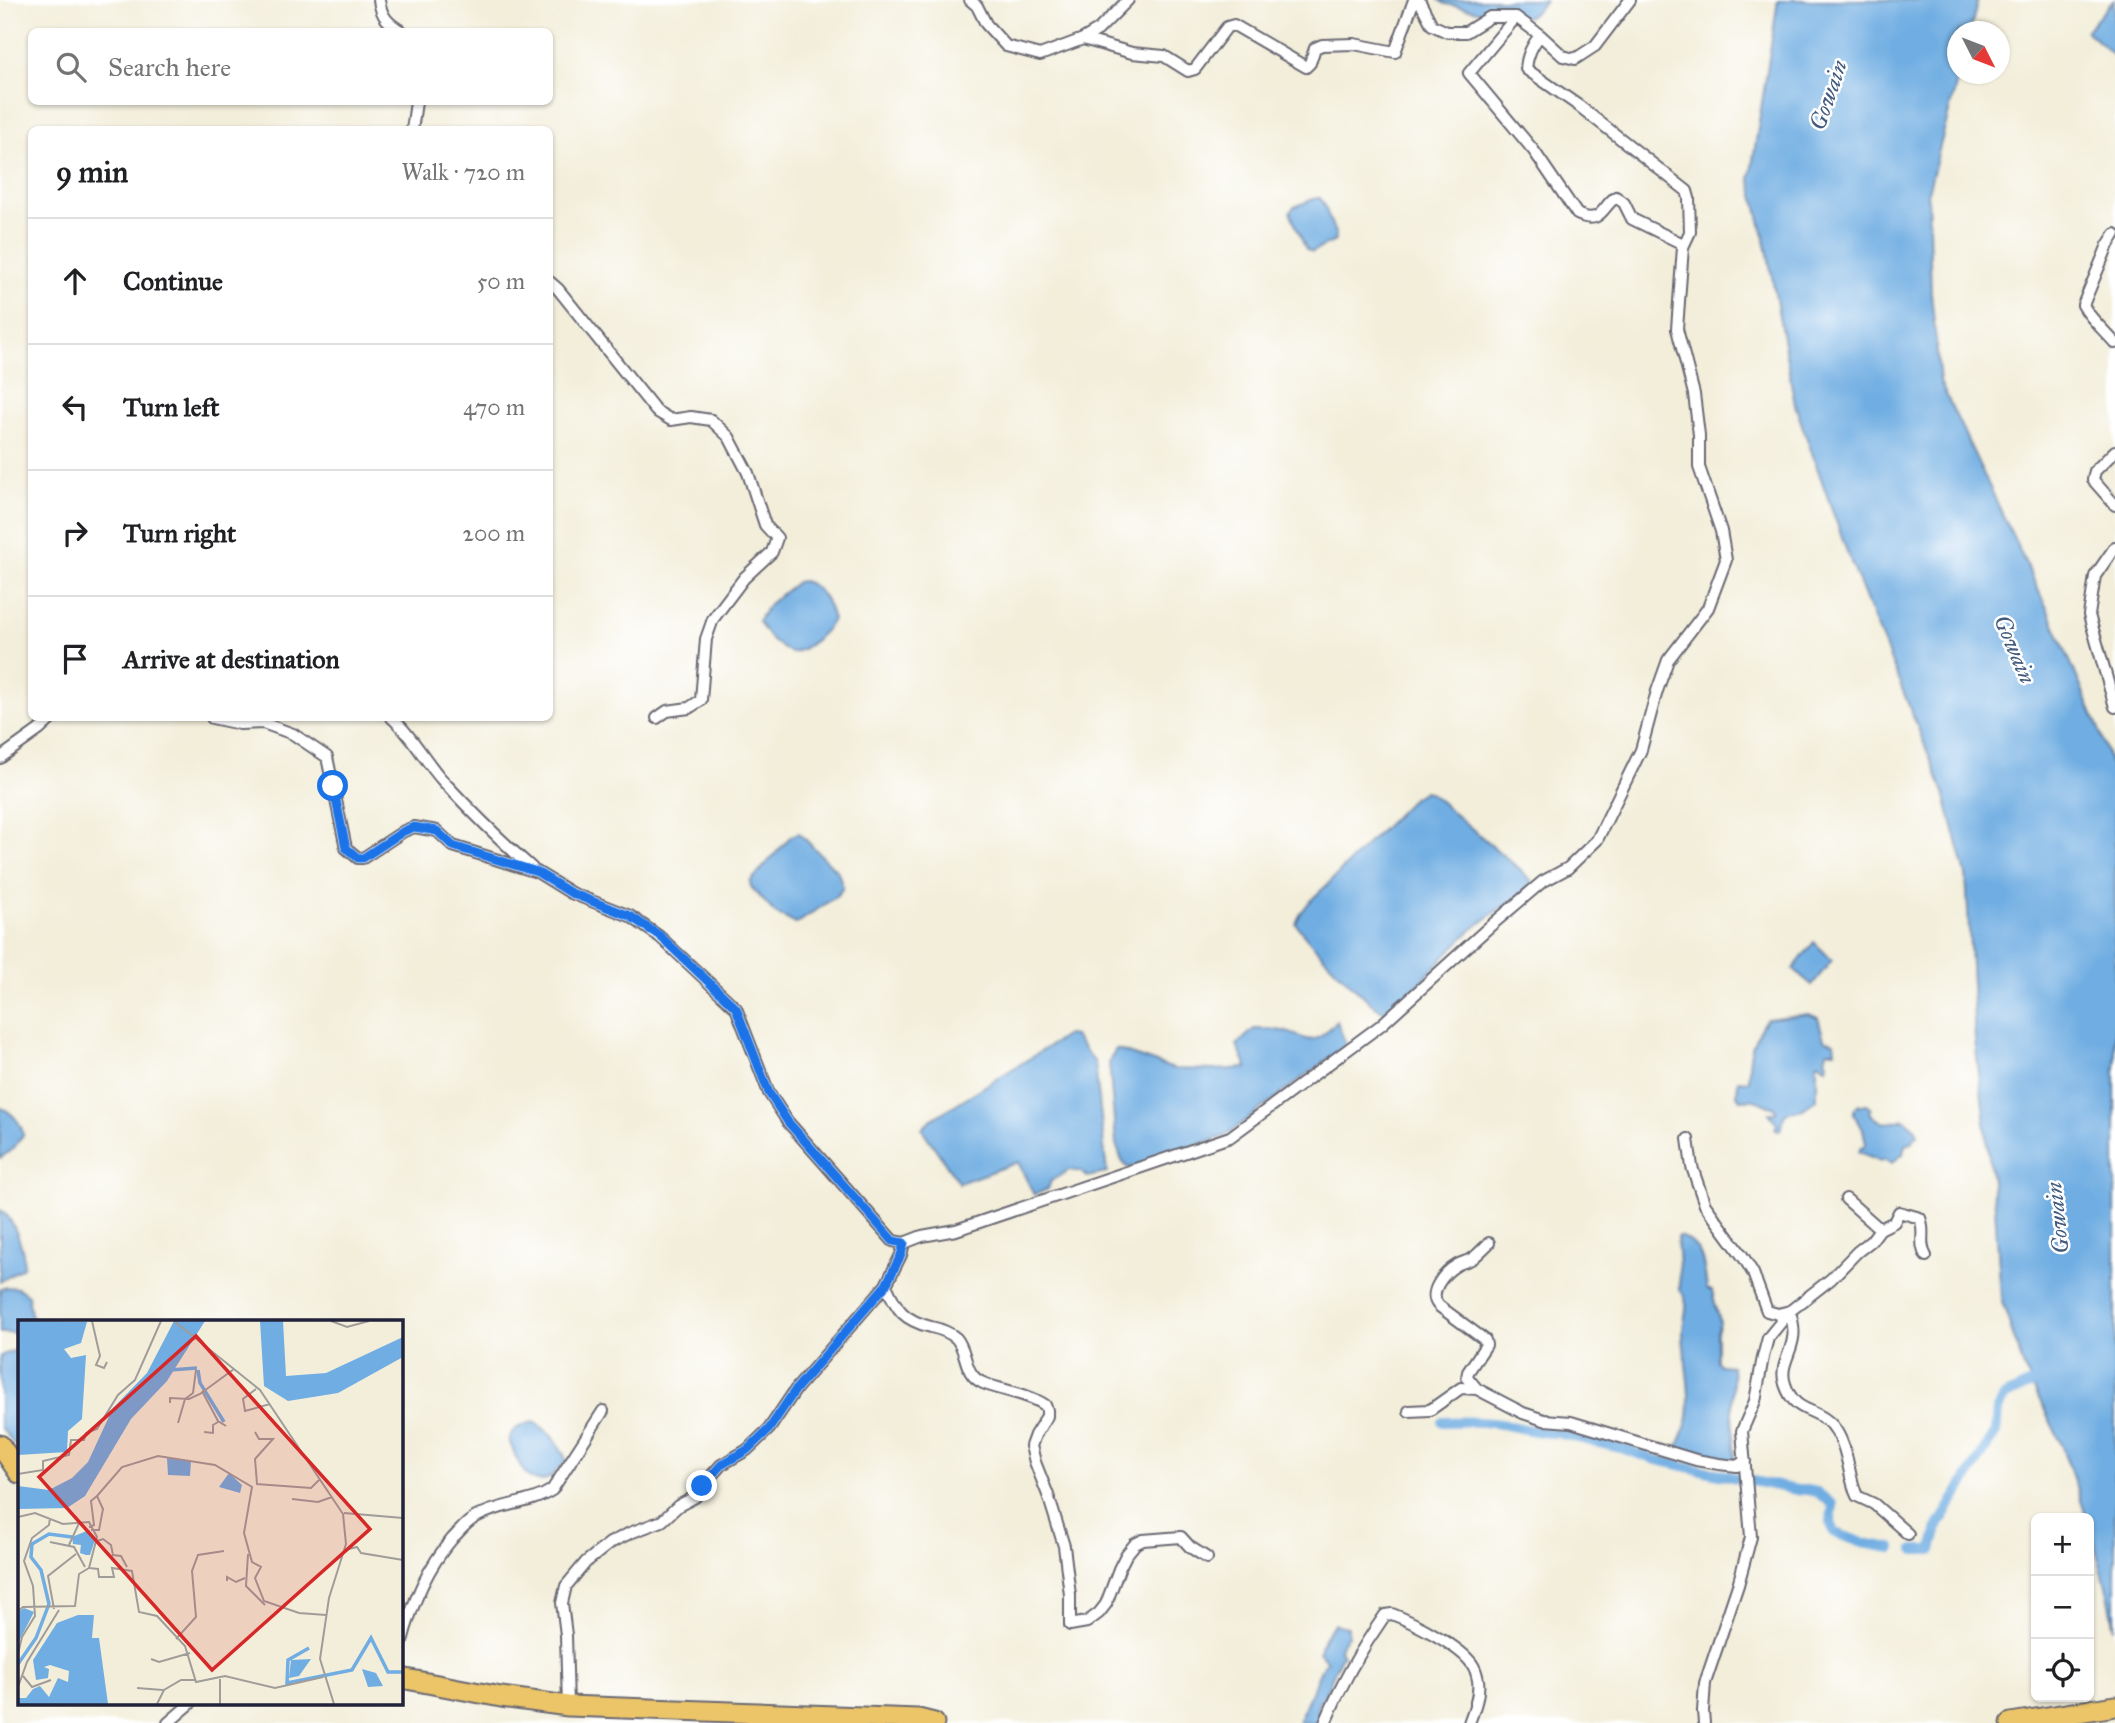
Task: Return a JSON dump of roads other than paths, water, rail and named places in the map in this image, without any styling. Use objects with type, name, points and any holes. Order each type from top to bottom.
[{"type":"highway","points":[[3,1454],[18,1472]]},
{"type":"highway","points":[[402,1678],[501,1697],[568,1706],[918,1719],[934,1723]]},
{"type":"highway","points":[[2011,1723],[2115,1706]]},
{"type":"street","points":[[379,0],[387,22],[397,28]]},
{"type":"street","points":[[970,0],[977,6],[986,24],[1006,46],[1040,55],[1083,39],[1098,30],[1128,0]]},
{"type":"street","points":[[1083,39],[1132,53],[1164,56],[1188,71],[1195,69],[1227,27],[1234,24],[1306,67],[1315,48],[1322,45],[1354,44],[1395,52],[1414,0]]},
{"type":"street","points":[[1419,0],[1432,25],[1447,32],[1466,32],[1490,17],[1516,18],[1563,56],[1574,59],[1595,46],[1624,3]]},
{"type":"street","points":[[1516,18],[1469,73],[1534,151],[1577,214],[1586,218],[1594,217],[1606,210],[1616,197],[1624,203],[1632,219],[1679,242],[1683,247]]},
{"type":"street","points":[[395,721],[443,781],[537,872],[571,893],[630,916],[648,928],[736,1008],[769,1093],[788,1122],[893,1241],[904,1243],[922,1236],[956,1230],[1230,1137],[1381,1025],[1488,928],[1542,882],[1569,868],[1597,840],[1641,750],[1668,660],[1708,607],[1726,560],[1721,531],[1699,467],[1699,435],[1694,394],[1677,329],[1683,247],[1690,232],[1687,191],[1579,106],[1526,69],[1532,46],[1540,35]]},
{"type":"street","points":[[413,126],[416,105]]},
{"type":"street","points":[[2115,234],[2083,305],[2090,318],[2100,325],[2115,343]]},
{"type":"street","points":[[553,285],[594,332],[656,411],[671,420],[691,417],[711,420],[729,437],[748,473],[765,525],[777,538],[772,552],[744,578],[713,619],[706,639],[701,700],[688,708],[667,711],[657,718]]},
{"type":"street","points":[[2115,451],[2095,471],[2092,480],[2115,505]]},
{"type":"street","points":[[2115,547],[2095,576],[2089,615],[2115,706]]},
{"type":"street","points":[[0,758],[49,721]]},
{"type":"street","points":[[226,721],[240,724],[263,723],[293,734],[327,757],[346,848],[358,858],[363,858],[414,827],[437,831],[453,846],[537,872]]},
{"type":"street","points":[[1688,1139],[1692,1167],[1705,1205],[1753,1273],[1767,1311],[1778,1314],[1790,1311]]},
{"type":"street","points":[[1846,1199],[1880,1229]]},
{"type":"street","points":[[1704,1723],[1705,1683],[1751,1537],[1742,1431],[1755,1401],[1768,1338],[1790,1311],[1830,1279],[1871,1241],[1880,1229],[1894,1222],[1899,1212],[1920,1218],[1924,1228],[1921,1238],[1926,1256]]},
{"type":"street","points":[[568,1706],[566,1635],[562,1603],[566,1586],[586,1562],[610,1543],[630,1532],[662,1521],[678,1506],[695,1497],[721,1465],[747,1450],[769,1429],[796,1389],[886,1285],[904,1243]]},
{"type":"street","points":[[1489,1243],[1473,1258],[1447,1272],[1434,1296],[1434,1301],[1439,1306],[1485,1340],[1486,1345],[1467,1377],[1477,1388],[1523,1413],[1544,1420],[1571,1422],[1696,1460],[1737,1466],[1745,1461]]},
{"type":"street","points":[[886,1285],[896,1307],[905,1317],[952,1335],[961,1344],[966,1366],[981,1383],[1045,1405],[1048,1410],[1031,1446],[1064,1546],[1070,1595],[1070,1625],[1087,1622],[1099,1613],[1110,1597],[1126,1555],[1143,1540],[1181,1537],[1190,1547],[1207,1558]]},
{"type":"street","points":[[1790,1311],[1793,1339],[1783,1369],[1789,1394],[1796,1404],[1825,1419],[1833,1427],[1848,1457],[1850,1479],[1857,1496],[1874,1504],[1908,1534]]},
{"type":"street","points":[[1409,1411],[1430,1410],[1461,1388],[1477,1388]]},
{"type":"street","points":[[402,1641],[408,1619],[430,1568],[464,1526],[476,1517],[504,1506],[541,1497],[552,1490],[603,1411]]},
{"type":"street","points":[[1325,1723],[1337,1693],[1367,1640],[1385,1615],[1392,1614],[1440,1639],[1473,1665],[1478,1681],[1477,1702],[1469,1723]]},
{"type":"street","points":[[168,1723],[188,1706]]},
{"type":"water","points":[[1439,0],[1545,0],[1531,15],[1515,17],[1445,4]]},
{"type":"water","name":"Gowain","points":[[1778,0],[1978,0],[1973,21],[1947,21],[1947,84],[1956,84],[1928,192],[1931,292],[1940,382],[2053,621],[2099,729],[2115,777],[2115,1629],[2094,1542],[2094,1513],[2085,1513],[2060,1441],[2024,1368],[2001,1298],[1995,1207],[1975,1040],[1966,875],[1944,793],[1847,552],[1795,405],[1767,249],[1750,179]]},
{"type":"water","points":[[2114,0],[2115,53],[2113,55],[2086,31]]},
{"type":"water","points":[[1320,198],[1324,204],[1336,236],[1335,241],[1312,252],[1306,249],[1290,212],[1294,207]]},
{"type":"water","points":[[803,581],[823,596],[833,620],[815,641],[791,653],[772,641],[758,621],[769,604],[797,582]]},
{"type":"water","points":[[1424,791],[1430,793],[1518,868],[1533,885],[1472,930],[1415,988],[1385,1012],[1339,972],[1296,924],[1311,901],[1413,798]]},
{"type":"water","points":[[799,833],[838,872],[843,887],[838,895],[796,924],[775,913],[751,887],[750,882],[791,836]]},
{"type":"water","points":[[1814,942],[1832,960],[1812,985],[1793,969]]},
{"type":"water","points":[[1809,1014],[1818,1018],[1824,1039],[1834,1042],[1835,1051],[1827,1051],[1827,1068],[1818,1062],[1817,1064],[1817,1099],[1803,1109],[1785,1113],[1778,1131],[1775,1129],[1777,1124],[1769,1113],[1776,1113],[1775,1108],[1757,1101],[1741,1100],[1737,1095],[1738,1080],[1749,1081],[1752,1048],[1766,1019]]},
{"type":"water","points":[[1337,1021],[1346,1045],[1225,1136],[1128,1168],[1122,1161],[1116,1144],[1109,1062],[1116,1049],[1174,1069],[1247,1068],[1237,1045],[1254,1029],[1277,1030],[1314,1039],[1320,1037]]},
{"type":"water","points":[[1067,1035],[1074,1036],[1095,1063],[1107,1173],[1087,1177],[1082,1172],[1069,1170],[1051,1181],[1048,1189],[1034,1195],[1018,1162],[959,1183],[922,1129],[929,1121]]},
{"type":"water","points":[[1859,1104],[1865,1104],[1871,1109],[1869,1112],[1881,1122],[1904,1119],[1916,1129],[1918,1135],[1892,1163],[1859,1152],[1866,1144],[1863,1129],[1854,1115],[1854,1109]]},
{"type":"water","points":[[0,1109],[16,1119],[23,1135],[13,1149],[0,1158]]},
{"type":"water","points":[[0,1210],[14,1227],[24,1261],[23,1267],[0,1282]]},
{"type":"water","points":[[1679,1236],[1694,1244],[1701,1257],[1707,1289],[1712,1291],[1720,1322],[1717,1332],[1717,1361],[1720,1365],[1731,1366],[1735,1459],[1731,1462],[1677,1448],[1689,1412],[1683,1334],[1686,1305],[1679,1288]]},
{"type":"water","points":[[18,1288],[28,1295],[32,1320],[18,1320],[18,1333],[0,1333],[0,1289]]},
{"type":"water","points":[[18,1349],[18,1449],[0,1427],[0,1356]]},
{"type":"water","points":[[533,1422],[553,1438],[566,1460],[552,1476],[539,1481],[527,1475],[509,1440],[515,1430]]},
{"type":"water","points":[[1334,1624],[1348,1627],[1348,1635],[1339,1648],[1343,1655],[1323,1699],[1318,1703],[1316,1723],[1298,1722],[1327,1661],[1319,1652],[1324,1637]]},
{"type":"waterway","points":[[1914,1550],[1932,1550],[1939,1524],[1996,1432],[1998,1410],[2004,1397],[2043,1378]]},
{"type":"waterway","points":[[1443,1422],[1486,1422],[1556,1433],[1737,1478],[1817,1492],[1833,1505],[1833,1532],[1863,1543],[1892,1548]]}]
